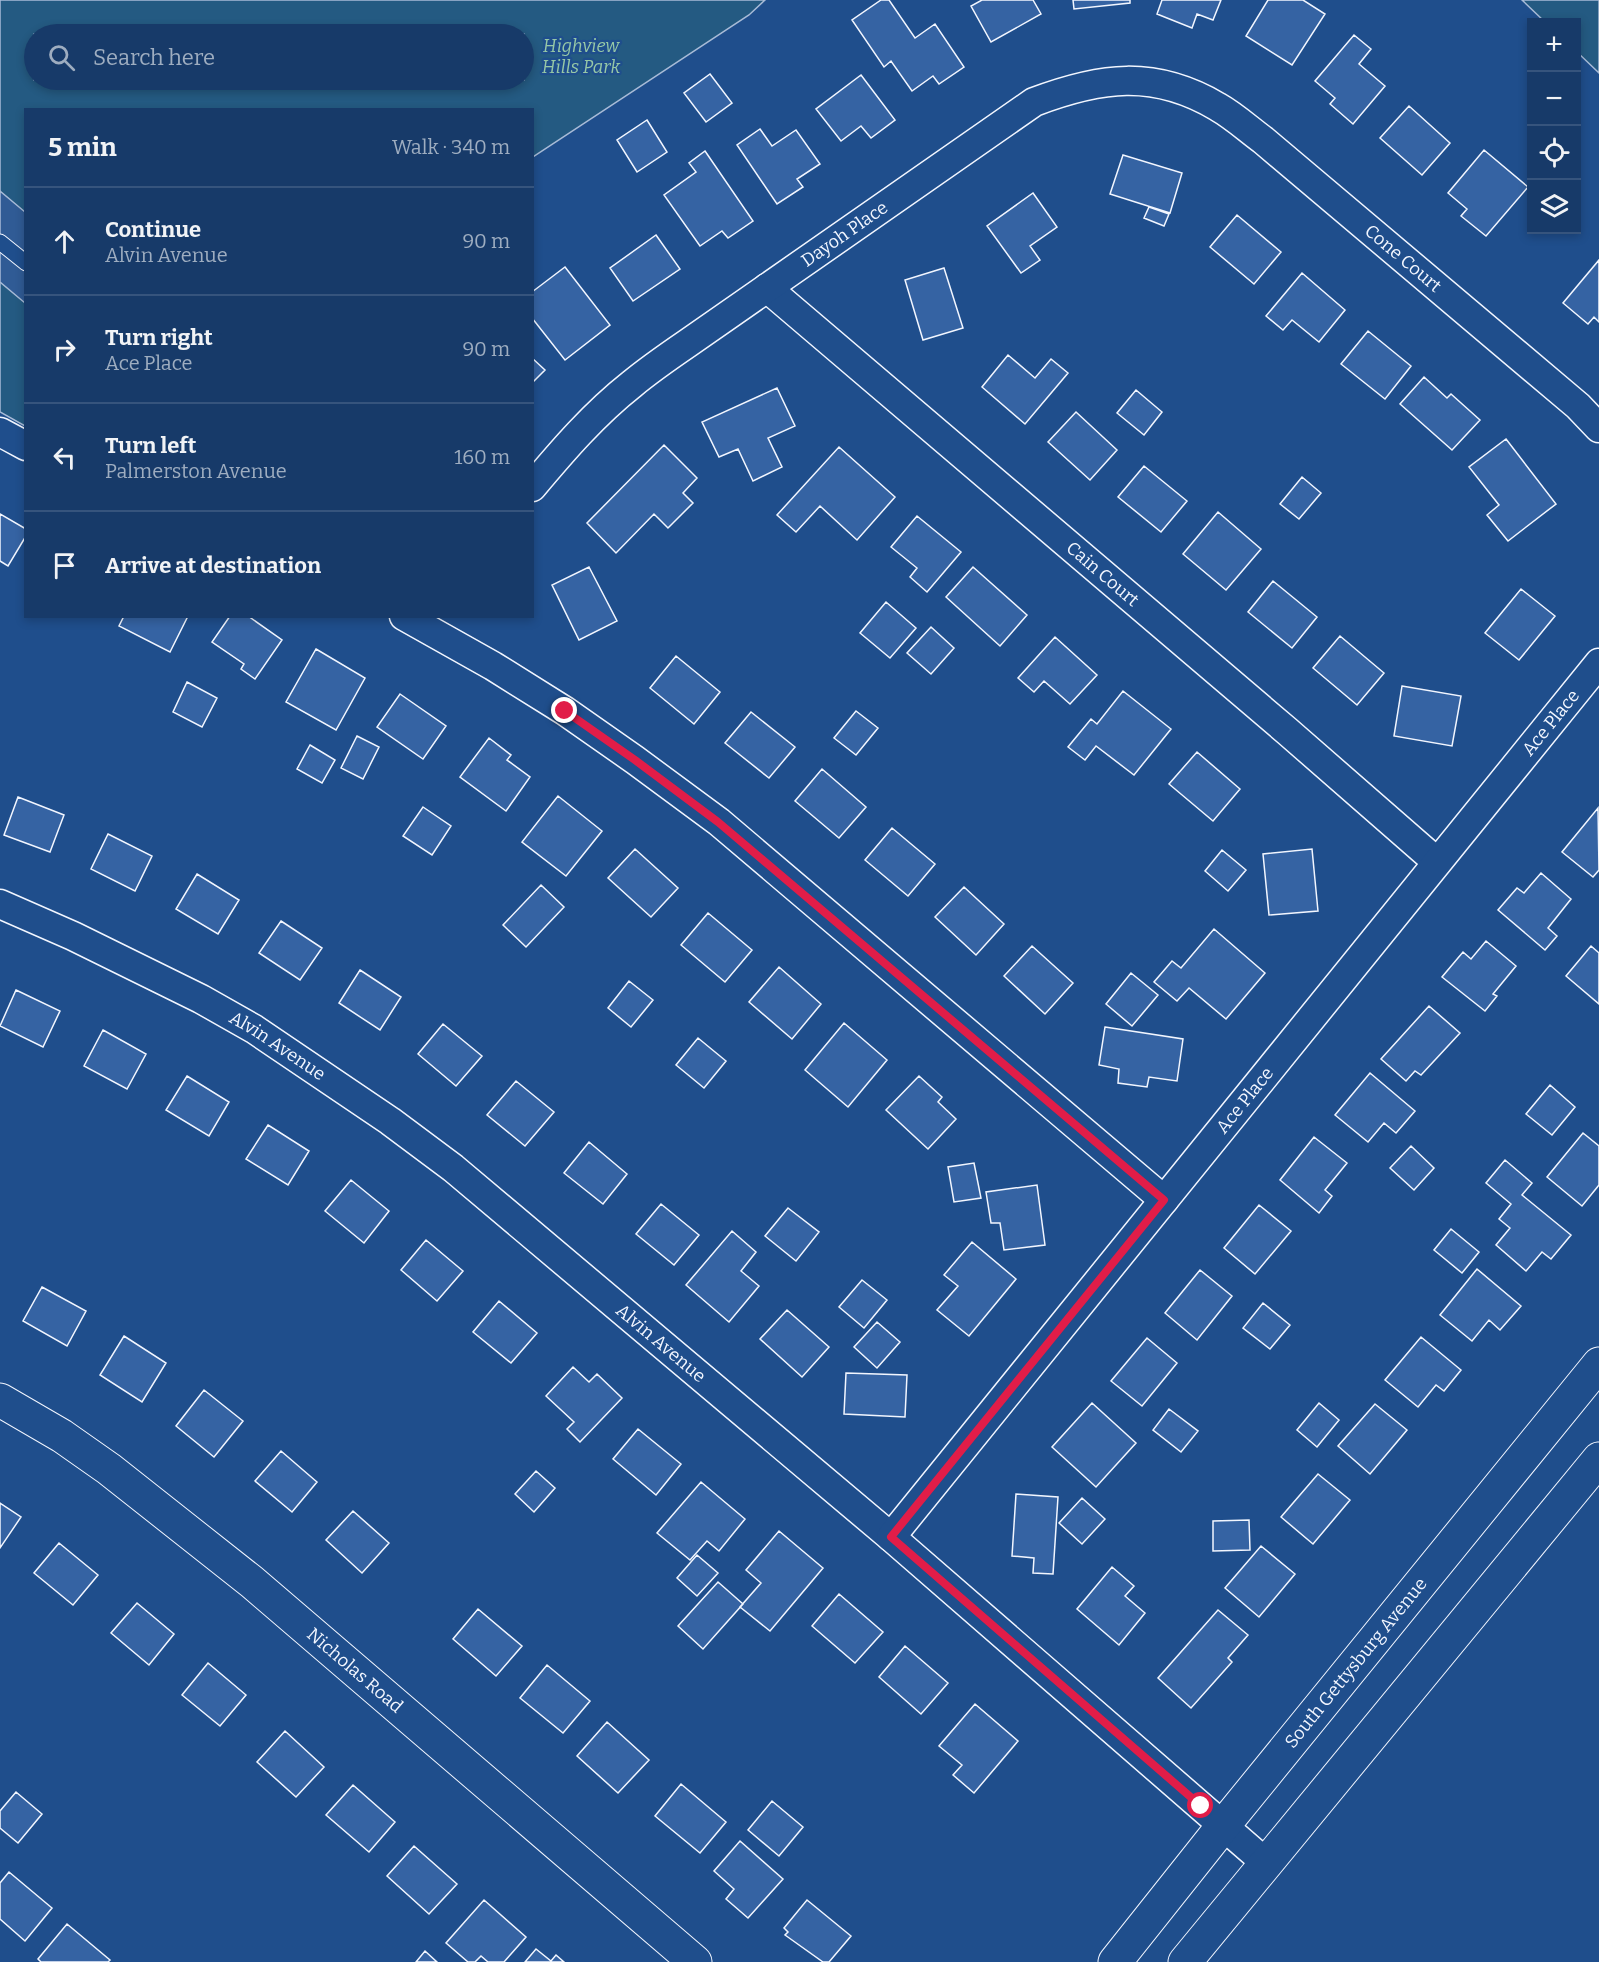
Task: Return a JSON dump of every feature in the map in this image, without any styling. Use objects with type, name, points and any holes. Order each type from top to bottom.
[{"type":"main road","name":"South Gettysburg Avenue","points":[[1115,1962],[1599,1364]]},
{"type":"main road","name":"Nicholas Road","points":[[0,1400],[62,1436],[183,1526],[695,1962]]},
{"type":"main road","points":[[1185,1962],[1599,1459]]},
{"type":"street","name":"Dayoh Place","points":[[534,485],[564,449],[631,384],[1034,102],[1066,90],[1115,81],[1165,84],[1200,98]]},
{"type":"street","name":"Cone Court","points":[[1200,98],[1220,108],[1263,140],[1578,406],[1599,428]]},
{"type":"street","name":"Cain Court","points":[[767,288],[1287,731],[1437,862]]},
{"type":"street","points":[[0,432],[24,445]]},
{"type":"street","points":[[412,618],[441,625],[493,666],[565,711],[718,822],[1164,1200]]},
{"type":"street","name":"Ace Place","points":[[891,1537],[1599,663]]},
{"type":"street","name":"Alvin Avenue","points":[[0,904],[73,936],[201,999],[254,1029],[390,1121],[453,1168],[891,1537],[1266,1863]]},
{"type":"lane","points":[[0,242],[24,261]]},
{"type":"green space","name":"Highview Hills Park","points":[[0,0],[765,0],[749,15],[534,156],[534,108],[24,108],[24,425],[0,412]]},
{"type":"green space","points":[[1522,0],[1599,0],[1599,73],[1581,56],[1581,18],[1541,18]]},
{"type":"shaded area","points":[[0,191],[24,211],[24,302],[0,282]]},
{"type":"building","points":[[881,0],[889,0],[915,38],[935,24],[964,67],[939,84],[933,76],[912,91],[891,61],[884,67],[852,20]]},
{"type":"building","points":[[982,0],[1033,0],[1041,14],[991,42],[971,6]]},
{"type":"building","points":[[1073,0],[1130,0],[1130,3],[1074,9]]},
{"type":"building","points":[[1162,0],[1221,0],[1213,20],[1197,14],[1192,28],[1157,14]]},
{"type":"building","points":[[1268,0],[1303,0],[1325,14],[1292,65],[1246,36]]},
{"type":"building","points":[[1354,35],[1371,49],[1359,64],[1385,86],[1353,124],[1330,104],[1335,98],[1315,81]]},
{"type":"building","points":[[710,74],[732,103],[706,122],[684,93]]},
{"type":"building","points":[[861,75],[895,120],[871,138],[861,126],[841,141],[816,109]]},
{"type":"building","points":[[1409,106],[1450,143],[1422,175],[1380,138]]},
{"type":"building","points":[[647,120],[667,152],[637,172],[617,140]]},
{"type":"building","points":[[760,129],[772,146],[796,130],[820,164],[797,179],[803,187],[777,204],[737,145]]},
{"type":"building","points":[[1484,150],[1527,186],[1486,236],[1461,216],[1467,209],[1448,193]]},
{"type":"building","points":[[705,151],[753,221],[728,238],[722,231],[700,246],[664,195],[696,172],[689,163]]},
{"type":"building","points":[[1123,155],[1182,173],[1170,213],[1110,194]]},
{"type":"building","points":[[1033,193],[1057,227],[1030,246],[1040,260],[1021,273],[987,226]]},
{"type":"building","points":[[1149,207],[1169,214],[1164,226],[1144,218]]},
{"type":"building","points":[[1237,215],[1281,252],[1254,284],[1210,247]]},
{"type":"building","points":[[656,235],[680,269],[633,301],[610,268]]},
{"type":"building","points":[[1599,260],[1599,322],[1594,317],[1588,324],[1563,303]]},
{"type":"building","points":[[565,267],[610,325],[565,360],[534,321],[534,290]]},
{"type":"building","points":[[944,268],[963,328],[923,340],[905,280]]},
{"type":"building","points":[[1302,273],[1345,310],[1319,342],[1292,320],[1283,330],[1266,316]]},
{"type":"building","points":[[1368,331],[1411,366],[1385,399],[1341,364]]},
{"type":"building","points":[[1008,355],[1035,378],[1051,359],[1068,373],[1025,424],[982,387]]},
{"type":"building","points":[[534,360],[545,370],[534,381]]},
{"type":"building","points":[[1424,377],[1447,398],[1451,394],[1480,420],[1452,450],[1400,404]]},
{"type":"building","points":[[777,388],[795,426],[768,438],[782,467],[753,481],[738,449],[719,457],[702,422]]},
{"type":"building","points":[[1136,390],[1162,412],[1144,435],[1117,413]]},
{"type":"building","points":[[1076,412],[1117,450],[1090,480],[1048,442]]},
{"type":"building","points":[[1506,439],[1556,504],[1508,541],[1487,515],[1499,505],[1469,467]]},
{"type":"building","points":[[664,445],[697,478],[683,493],[693,503],[668,528],[654,514],[616,553],[587,523]]},
{"type":"building","points":[[839,447],[895,497],[857,540],[820,506],[796,532],[777,515]]},
{"type":"building","points":[[1144,466],[1187,501],[1161,532],[1118,497]]},
{"type":"building","points":[[1302,477],[1321,493],[1299,519],[1280,504]]},
{"type":"building","points":[[1218,512],[1261,549],[1226,590],[1183,554]]},
{"type":"building","points":[[0,514],[24,528],[24,539],[8,566],[0,561]]},
{"type":"building","points":[[917,516],[961,552],[927,592],[910,577],[917,568],[891,547]]},
{"type":"building","points":[[589,567],[617,621],[579,640],[552,585]]},
{"type":"building","points":[[973,567],[1027,615],[1000,646],[946,597]]},
{"type":"building","points":[[1273,581],[1317,617],[1292,648],[1248,612]]},
{"type":"building","points":[[1521,589],[1555,616],[1519,660],[1485,633]]},
{"type":"building","points":[[886,602],[916,628],[890,658],[860,633]]},
{"type":"building","points":[[123,618],[187,618],[170,652],[119,626]]},
{"type":"building","points":[[229,618],[251,618],[282,640],[255,679],[241,669],[244,664],[212,642]]},
{"type":"building","points":[[931,627],[954,648],[931,674],[907,653]]},
{"type":"building","points":[[1340,636],[1384,673],[1357,705],[1313,668]]},
{"type":"building","points":[[1055,637],[1097,675],[1070,704],[1044,681],[1034,692],[1018,678]]},
{"type":"building","points":[[316,649],[365,678],[336,730],[286,702]]},
{"type":"building","points":[[676,656],[720,692],[694,724],[650,688]]},
{"type":"building","points":[[187,682],[217,698],[202,727],[173,712]]},
{"type":"building","points":[[1402,686],[1461,696],[1452,746],[1394,736]]},
{"type":"building","points":[[1123,691],[1171,729],[1134,775],[1096,746],[1085,760],[1068,747],[1091,719],[1097,724]]},
{"type":"building","points":[[400,694],[446,726],[423,759],[377,727]]},
{"type":"building","points":[[856,711],[878,728],[856,755],[834,738]]},
{"type":"building","points":[[751,712],[795,747],[769,778],[725,743]]},
{"type":"building","points":[[357,736],[379,747],[363,779],[341,768]]},
{"type":"building","points":[[489,738],[511,755],[507,760],[530,777],[506,811],[460,777]]},
{"type":"building","points":[[310,745],[335,760],[322,783],[297,769]]},
{"type":"building","points":[[1197,752],[1240,789],[1213,821],[1169,784]]},
{"type":"building","points":[[822,769],[866,807],[839,838],[795,801]]},
{"type":"building","points":[[558,796],[602,831],[566,876],[522,842]]},
{"type":"building","points":[[18,797],[64,815],[50,852],[4,835]]},
{"type":"building","points":[[423,807],[451,826],[432,855],[403,836]]},
{"type":"building","points":[[1598,808],[1599,870],[1593,877],[1562,852]]},
{"type":"building","points":[[892,828],[935,864],[908,896],[865,860]]},
{"type":"building","points":[[108,834],[152,856],[135,891],[91,869]]},
{"type":"building","points":[[635,849],[678,888],[651,917],[608,878]]},
{"type":"building","points":[[1312,849],[1318,911],[1269,915],[1263,854]]},
{"type":"building","points":[[1222,850],[1246,870],[1228,891],[1205,871]]},
{"type":"building","points":[[1541,873],[1571,899],[1548,928],[1557,936],[1545,950],[1498,910],[1517,888],[1524,893]]},
{"type":"building","points":[[197,874],[239,900],[218,934],[176,909]]},
{"type":"building","points":[[541,885],[564,907],[526,947],[503,925]]},
{"type":"building","points":[[964,887],[1004,924],[976,955],[935,917]]},
{"type":"building","points":[[708,913],[752,950],[725,982],[681,945]]},
{"type":"building","points":[[281,921],[322,948],[300,980],[259,953]]},
{"type":"building","points":[[1214,929],[1265,973],[1226,1019],[1189,988],[1177,1001],[1154,982],[1172,961],[1181,968]]},
{"type":"building","points":[[1486,941],[1516,966],[1493,994],[1497,996],[1485,1011],[1442,977],[1463,952],[1471,959]]},
{"type":"building","points":[[1032,946],[1073,983],[1045,1014],[1004,976]]},
{"type":"building","points":[[1591,946],[1599,953],[1599,1004],[1566,976]]},
{"type":"building","points":[[779,967],[821,1004],[792,1039],[749,1002]]},
{"type":"building","points":[[360,970],[401,997],[380,1030],[339,1003]]},
{"type":"building","points":[[1131,973],[1158,995],[1132,1026],[1106,1004]]},
{"type":"building","points":[[629,981],[653,1000],[631,1027],[608,1008]]},
{"type":"building","points":[[16,990],[60,1011],[43,1047],[0,1026]]},
{"type":"building","points":[[1429,1006],[1460,1033],[1421,1075],[1415,1071],[1406,1081],[1381,1059]]},
{"type":"building","points":[[844,1023],[887,1060],[848,1107],[805,1070]]},
{"type":"building","points":[[443,1024],[482,1056],[456,1086],[418,1054]]},
{"type":"building","points":[[1105,1027],[1183,1039],[1177,1081],[1149,1077],[1147,1087],[1118,1083],[1119,1069],[1099,1065]]},
{"type":"building","points":[[103,1030],[146,1054],[127,1089],[84,1066]]},
{"type":"building","points":[[698,1038],[726,1061],[704,1088],[676,1065]]},
{"type":"building","points":[[1370,1073],[1415,1111],[1396,1133],[1384,1123],[1368,1142],[1335,1115]]},
{"type":"building","points":[[187,1076],[229,1102],[209,1136],[166,1110]]},
{"type":"building","points":[[919,1076],[942,1097],[938,1102],[956,1119],[928,1149],[886,1110]]},
{"type":"building","points":[[516,1081],[554,1112],[525,1146],[487,1115]]},
{"type":"building","points":[[1550,1085],[1575,1107],[1552,1135],[1526,1114]]},
{"type":"building","points":[[268,1125],[309,1151],[288,1185],[246,1159]]},
{"type":"building","points":[[1583,1133],[1599,1146],[1599,1185],[1582,1206],[1547,1177]]},
{"type":"building","points":[[1314,1137],[1347,1163],[1325,1190],[1332,1196],[1319,1213],[1280,1180]]},
{"type":"building","points":[[589,1142],[627,1174],[603,1204],[564,1173]]},
{"type":"building","points":[[1411,1146],[1434,1168],[1414,1190],[1390,1168]]},
{"type":"building","points":[[1505,1160],[1532,1183],[1522,1195],[1571,1235],[1551,1259],[1542,1252],[1526,1271],[1496,1245],[1510,1228],[1499,1219],[1511,1204],[1486,1183]]},
{"type":"building","points":[[974,1163],[981,1198],[954,1202],[948,1167]]},
{"type":"building","points":[[351,1180],[389,1211],[364,1243],[325,1211]]},
{"type":"building","points":[[1037,1185],[1045,1245],[1004,1250],[1000,1223],[991,1223],[986,1192]]},
{"type":"building","points":[[661,1204],[699,1235],[674,1265],[636,1234]]},
{"type":"building","points":[[1259,1205],[1291,1231],[1255,1274],[1224,1248]]},
{"type":"building","points":[[788,1208],[819,1232],[796,1261],[765,1236]]},
{"type":"building","points":[[1451,1229],[1479,1252],[1462,1273],[1434,1250]]},
{"type":"building","points":[[732,1231],[756,1252],[741,1271],[759,1286],[729,1322],[686,1285]]},
{"type":"building","points":[[426,1240],[463,1271],[437,1301],[401,1270]]},
{"type":"building","points":[[972,1242],[1016,1279],[969,1336],[937,1310],[958,1286],[944,1275]]},
{"type":"building","points":[[1477,1269],[1521,1306],[1500,1330],[1489,1320],[1472,1341],[1440,1315]]},
{"type":"building","points":[[1200,1270],[1232,1296],[1197,1340],[1165,1313]]},
{"type":"building","points":[[862,1280],[887,1300],[864,1328],[839,1307]]},
{"type":"building","points":[[42,1287],[86,1311],[67,1346],[23,1321]]},
{"type":"building","points":[[499,1301],[537,1333],[511,1363],[473,1332]]},
{"type":"building","points":[[1263,1303],[1290,1325],[1270,1349],[1243,1328]]},
{"type":"building","points":[[787,1310],[829,1347],[802,1377],[760,1339]]},
{"type":"building","points":[[877,1322],[900,1342],[877,1368],[854,1347]]},
{"type":"building","points":[[124,1336],[166,1363],[142,1402],[100,1375]]},
{"type":"building","points":[[1421,1337],[1461,1370],[1444,1391],[1436,1385],[1418,1407],[1385,1380]]},
{"type":"building","points":[[1147,1338],[1177,1363],[1142,1406],[1111,1381]]},
{"type":"building","points":[[573,1367],[589,1382],[597,1374],[622,1398],[580,1442],[567,1429],[574,1422],[546,1396]]},
{"type":"building","points":[[846,1373],[907,1375],[905,1417],[844,1414]]},
{"type":"building","points":[[204,1390],[243,1421],[214,1457],[176,1426]]},
{"type":"building","points":[[1092,1403],[1136,1443],[1096,1487],[1052,1447]]},
{"type":"building","points":[[1319,1403],[1339,1420],[1317,1447],[1297,1430]]},
{"type":"building","points":[[1375,1404],[1407,1430],[1370,1474],[1338,1446]]},
{"type":"building","points":[[1169,1409],[1198,1431],[1181,1452],[1153,1430]]},
{"type":"building","points":[[638,1429],[681,1464],[656,1495],[613,1459]]},
{"type":"building","points":[[281,1451],[317,1482],[292,1512],[255,1481]]},
{"type":"building","points":[[536,1471],[555,1488],[534,1512],[515,1494]]},
{"type":"building","points":[[1318,1474],[1350,1500],[1313,1544],[1281,1517]]},
{"type":"building","points":[[701,1482],[745,1519],[719,1551],[707,1541],[690,1560],[657,1533]]},
{"type":"building","points":[[1016,1494],[1058,1497],[1053,1574],[1033,1573],[1034,1558],[1012,1556]]},
{"type":"building","points":[[1082,1498],[1105,1519],[1082,1544],[1059,1523]]},
{"type":"building","points":[[0,1503],[21,1517],[0,1548]]},
{"type":"building","points":[[353,1511],[389,1543],[362,1573],[326,1540]]},
{"type":"building","points":[[1249,1520],[1250,1550],[1213,1551],[1213,1521]]},
{"type":"building","points":[[779,1531],[823,1568],[770,1631],[740,1607],[761,1583],[746,1570]]},
{"type":"building","points":[[59,1543],[98,1575],[73,1605],[34,1573]]},
{"type":"building","points":[[1261,1546],[1295,1574],[1259,1617],[1225,1588]]},
{"type":"building","points":[[697,1555],[718,1573],[697,1596],[677,1578]]},
{"type":"building","points":[[1112,1567],[1134,1586],[1125,1596],[1145,1613],[1119,1645],[1077,1609]]},
{"type":"building","points":[[718,1582],[743,1604],[703,1649],[678,1626]]},
{"type":"building","points":[[839,1594],[883,1632],[855,1663],[812,1626]]},
{"type":"building","points":[[137,1603],[174,1634],[149,1665],[111,1633]]},
{"type":"building","points":[[478,1609],[522,1646],[496,1676],[453,1639]]},
{"type":"building","points":[[1218,1610],[1248,1635],[1228,1658],[1232,1662],[1191,1708],[1158,1678]]},
{"type":"building","points":[[905,1646],[948,1683],[921,1714],[879,1677]]},
{"type":"building","points":[[208,1663],[246,1695],[220,1726],[182,1695]]},
{"type":"building","points":[[547,1665],[590,1701],[563,1733],[520,1698]]},
{"type":"building","points":[[975,1704],[1018,1741],[974,1793],[953,1775],[962,1765],[939,1746]]},
{"type":"building","points":[[607,1722],[649,1760],[618,1793],[577,1756]]},
{"type":"building","points":[[285,1731],[324,1767],[296,1797],[257,1762]]},
{"type":"building","points":[[681,1784],[726,1822],[700,1853],[655,1816]]},
{"type":"building","points":[[353,1785],[395,1822],[369,1852],[326,1815]]},
{"type":"building","points":[[16,1792],[42,1814],[18,1843],[0,1828],[0,1811]]},
{"type":"building","points":[[772,1801],[803,1827],[779,1856],[748,1830]]},
{"type":"building","points":[[740,1841],[783,1879],[748,1918],[726,1899],[734,1889],[714,1871]]},
{"type":"building","points":[[414,1846],[457,1884],[429,1914],[387,1876]]},
{"type":"building","points":[[9,1872],[52,1908],[25,1941],[0,1919],[0,1883]]},
{"type":"building","points":[[484,1900],[526,1937],[504,1962],[488,1962],[481,1956],[475,1962],[468,1962],[446,1943]]},
{"type":"building","points":[[807,1900],[851,1936],[829,1962],[823,1962],[785,1935],[788,1932],[784,1928]]},
{"type":"building","points":[[67,1924],[110,1960],[108,1962],[41,1962],[38,1959]]},
{"type":"building","points":[[536,1949],[551,1961],[556,1955],[564,1962],[525,1962]]},
{"type":"building","points":[[425,1951],[437,1962],[416,1962]]},
{"type":"route","points":[[565,711],[718,822],[1164,1200],[891,1537],[1201,1806]]}]
